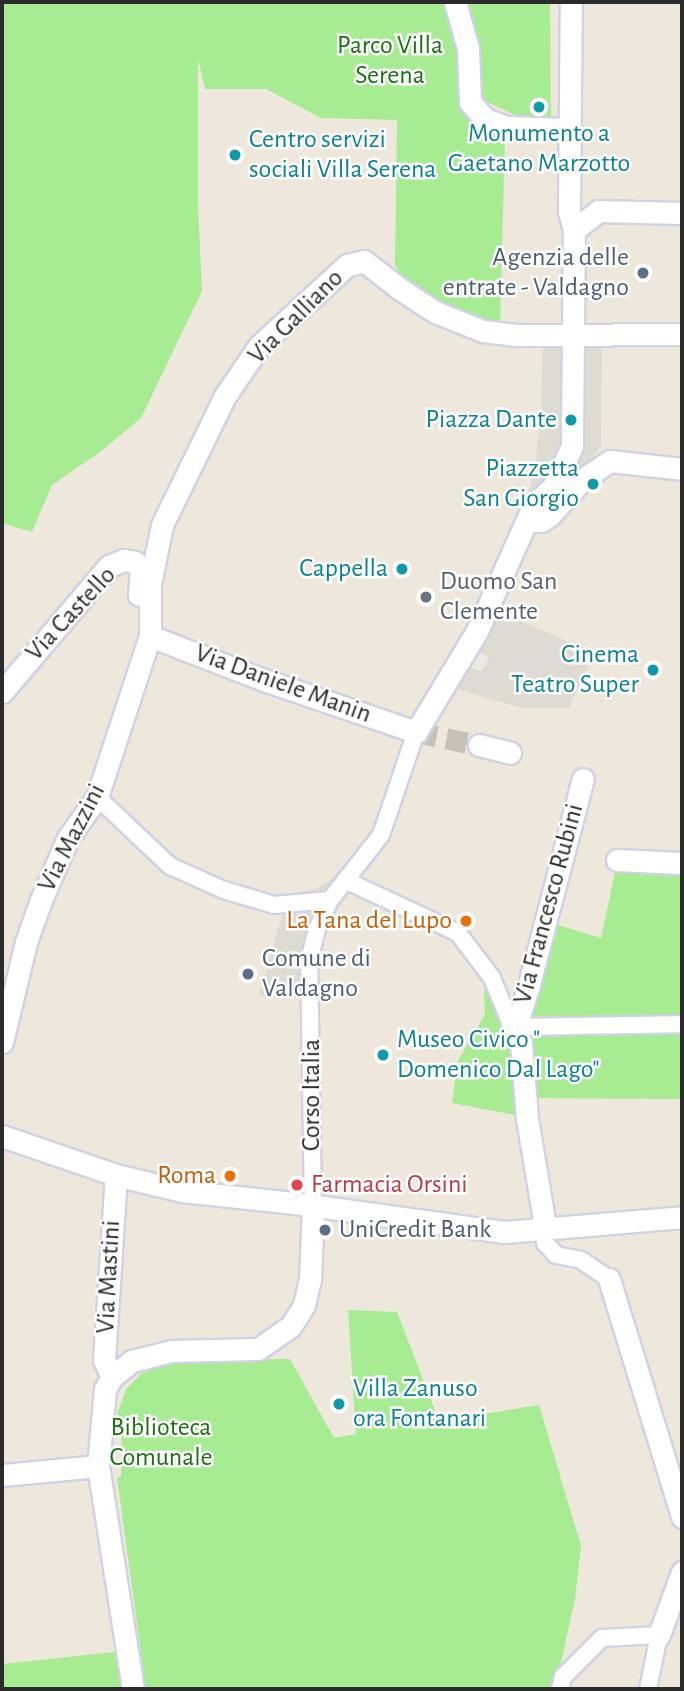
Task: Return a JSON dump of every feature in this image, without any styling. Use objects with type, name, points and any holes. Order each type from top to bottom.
[{"type":"street","points":[[455,2],[468,49],[470,102],[485,119],[506,127],[569,129]]},
{"type":"street","points":[[571,2],[569,211],[574,230],[572,446],[553,487],[534,503],[527,521],[541,521],[550,515],[583,479],[610,461],[682,469]]},
{"type":"street","points":[[574,230],[598,211],[682,213]]},
{"type":"street","name":"Via Galliano","points":[[150,636],[150,584],[162,525],[225,396],[260,346],[347,265],[364,261],[435,312],[483,331],[682,334]]},
{"type":"street","name":"Corso Italia","points":[[112,1377],[132,1361],[172,1351],[258,1349],[280,1335],[299,1317],[310,1280],[313,1206],[309,961],[317,929],[330,900],[381,835],[416,732],[477,631],[514,544],[527,521]]},
{"type":"street","name":"Via Castello","points":[[2,692],[109,566],[124,560],[135,562],[141,570],[140,605],[144,611],[150,612]]},
{"type":"street","name":"Via Daniele Manin","points":[[150,636],[264,680],[416,732]]},
{"type":"street","name":"Via Mazzini","points":[[2,1042],[26,942],[41,900],[68,838],[97,797],[150,636]]},
{"type":"street","points":[[480,745],[510,752]]},
{"type":"street","name":"Via Francesco Rubini","points":[[512,1027],[519,1017],[528,988],[583,779]]},
{"type":"street","points":[[97,797],[170,866],[224,890],[274,905],[330,900]]},
{"type":"street","points":[[617,860],[682,863]]},
{"type":"street","points":[[345,880],[458,933],[492,978],[521,1042],[527,1118],[545,1226],[545,1243],[555,1255],[581,1260],[609,1279],[682,1517]]},
{"type":"street","points":[[512,1027],[682,1024]]},
{"type":"street","points":[[2,1136],[116,1175],[182,1191],[505,1232],[545,1226],[682,1217]]},
{"type":"street","name":"Via Mastini","points":[[112,1377],[104,1360],[116,1175]]},
{"type":"street","points":[[112,1377],[102,1401],[98,1466],[133,1689]]},
{"type":"street","points":[[2,1475],[98,1466]]},
{"type":"street","points":[[648,1689],[659,1635],[682,1572]]},
{"type":"street","points":[[560,1689],[563,1677],[602,1639],[659,1635]]},
{"type":"green space","name":"Parco Villa Serena","points":[[2,2],[448,2],[463,74],[463,110],[472,126],[505,136],[500,330],[443,307],[409,285],[395,266],[397,120],[321,118],[266,89],[205,89],[198,59],[198,205],[202,291],[141,418],[100,452],[52,485],[32,532],[2,523]]},
{"type":"green space","points":[[464,2],[550,2],[551,120],[521,118],[483,100]]},
{"type":"green space","points":[[617,863],[682,867],[682,1099],[517,1098],[515,1115],[452,1103],[458,1061],[485,1014],[484,990],[499,988],[511,1011],[545,921],[601,938]]},
{"type":"green space","name":"Biblioteca Comunale","points":[[348,1310],[397,1312],[439,1421],[539,1405],[581,1546],[575,1599],[555,1689],[146,1689],[117,1478],[121,1477],[122,1423],[114,1423],[126,1389],[141,1374],[161,1365],[192,1360],[290,1359],[334,1438],[356,1434]]},
{"type":"green space","points":[[115,1652],[121,1689],[2,1689],[2,1664]]},
{"type":"shaded area","name":"Piazza Dante","points":[[543,334],[602,342],[601,447],[547,508],[534,504],[529,490],[535,467],[541,412]]},
{"type":"shaded area","points":[[496,611],[594,652],[569,708],[521,708],[454,688],[466,665],[481,672],[489,657],[476,649]]},
{"type":"shaded area","points":[[338,875],[344,888],[331,895],[307,998],[259,995],[285,905],[285,894],[313,890]]},
{"type":"tunnel","points":[[416,732],[479,745]]},
{"type":"place","name":"Monumento a Gaetano Marzotto","points":[[539,107]]},
{"type":"place","name":"Centro servizi sociali Villa Serena","points":[[235,155]]},
{"type":"place","name":"Agenzia delle entrate - Valdagno","points":[[643,273]]},
{"type":"place","name":"Piazza Dante","points":[[571,420]]},
{"type":"place","name":"Piazzetta San Giorgio","points":[[593,484]]},
{"type":"place","name":"Cappella","points":[[402,569]]},
{"type":"place","name":"Duomo San Clemente","points":[[426,597]]},
{"type":"place","name":"Cinema Teatro Super","points":[[653,670]]},
{"type":"place","name":"La Tana del Lupo","points":[[466,921]]},
{"type":"place","name":"Comune di Valdagno","points":[[248,974]]},
{"type":"place","name":"Museo Civico \" Domenico Dal Lago\"","points":[[383,1055]]},
{"type":"place","name":"Roma","points":[[230,1176]]},
{"type":"place","name":"Farmacia Orsini","points":[[297,1185]]},
{"type":"place","name":"UniCredit Bank","points":[[325,1230]]},
{"type":"place","name":"Villa Zanuso ora Fontanari","points":[[339,1404]]}]
